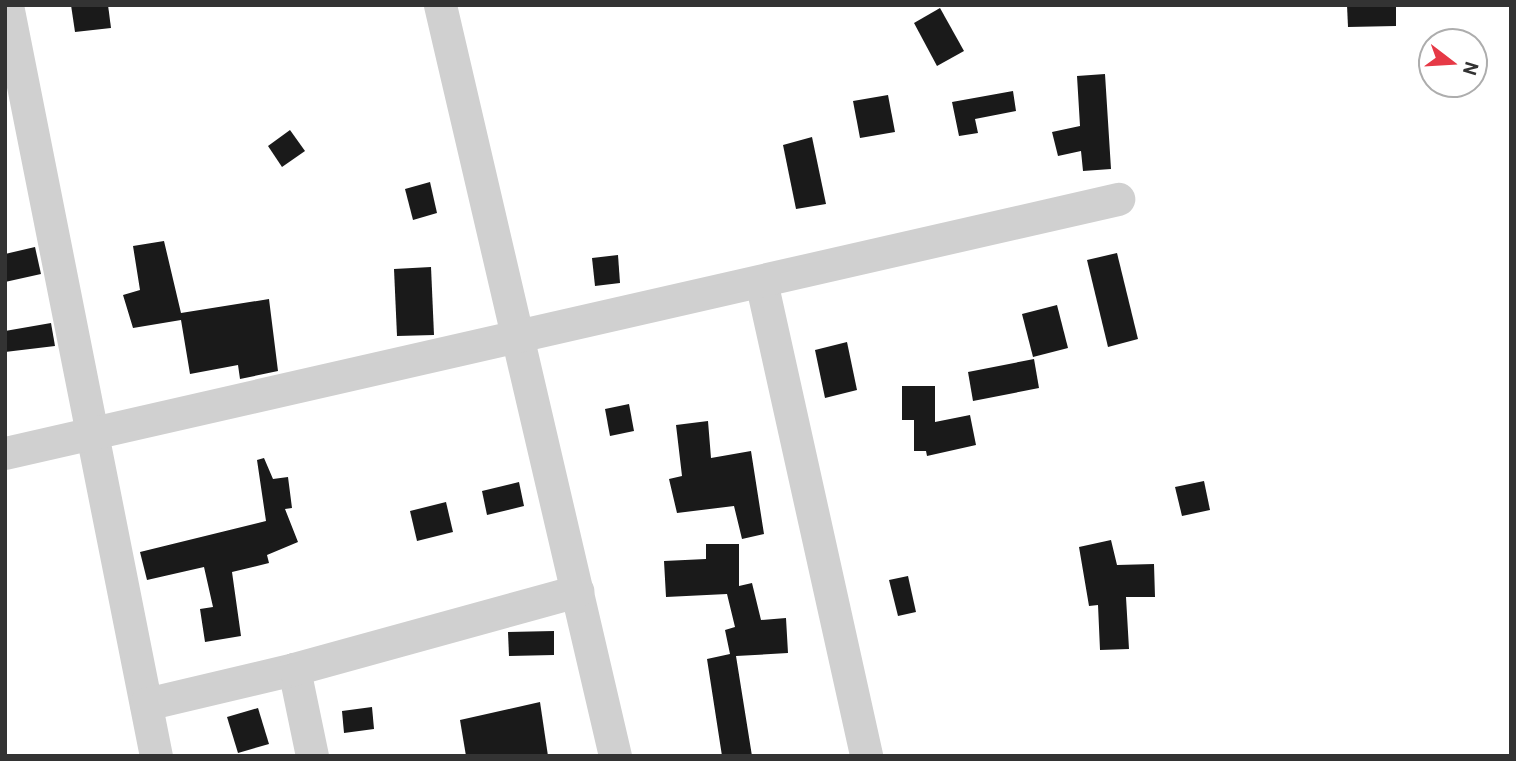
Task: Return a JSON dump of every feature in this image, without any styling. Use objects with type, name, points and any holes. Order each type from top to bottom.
[{"type":"street","points":[[7,5],[94,432],[156,756]]},
{"type":"street","points":[[440,5],[615,756]]},
{"type":"street","points":[[5,453],[1118,199]]},
{"type":"street","points":[[761,281],[866,756]]},
{"type":"street","points":[[146,704],[294,669],[577,591]]},
{"type":"street","points":[[294,669],[313,756]]},
{"type":"building","points":[[71,5],[108,5],[111,28],[75,32]]},
{"type":"building","points":[[1347,5],[1396,5],[1396,26],[1348,27]]},
{"type":"building","points":[[940,8],[964,51],[937,66],[914,23]]},
{"type":"building","points":[[1105,74],[1111,169],[1083,171],[1081,151],[1058,156],[1052,132],[1080,126],[1077,76]]},
{"type":"building","points":[[1013,91],[1016,111],[975,119],[978,133],[959,136],[952,102]]},
{"type":"building","points":[[888,95],[895,132],[860,138],[853,101]]},
{"type":"building","points":[[290,130],[305,151],[282,167],[268,146]]},
{"type":"building","points":[[812,137],[826,204],[796,209],[783,145]]},
{"type":"building","points":[[430,182],[437,213],[413,220],[405,189]]},
{"type":"building","points":[[164,241],[181,313],[269,299],[278,371],[240,379],[238,365],[190,374],[181,320],[133,328],[123,295],[140,290],[133,246]]},
{"type":"building","points":[[35,247],[41,274],[5,282],[5,254]]},
{"type":"building","points":[[1117,253],[1138,339],[1108,347],[1087,260]]},
{"type":"building","points":[[618,255],[620,283],[595,286],[592,258]]},
{"type":"building","points":[[431,267],[434,335],[397,336],[394,269]]},
{"type":"building","points":[[1057,305],[1068,348],[1033,357],[1022,314]]},
{"type":"building","points":[[51,323],[55,346],[5,352],[5,331]]},
{"type":"building","points":[[847,342],[857,390],[825,398],[815,350]]},
{"type":"building","points":[[1034,359],[1039,388],[973,401],[968,372]]},
{"type":"building","points":[[902,386],[935,386],[935,422],[970,415],[976,445],[927,456],[926,451],[914,451],[914,420],[902,420]]},
{"type":"building","points":[[629,404],[634,431],[610,436],[605,409]]},
{"type":"building","points":[[708,421],[711,458],[751,451],[764,534],[742,539],[734,506],[677,513],[669,479],[682,476],[676,425]]},
{"type":"building","points":[[264,458],[273,479],[288,477],[292,508],[285,509],[298,542],[267,555],[269,563],[232,572],[241,636],[205,642],[200,609],[213,607],[204,567],[147,580],[140,552],[266,521],[257,460]]},
{"type":"building","points":[[1204,481],[1210,510],[1182,516],[1175,487]]},
{"type":"building","points":[[519,482],[524,506],[487,515],[482,491]]},
{"type":"building","points":[[446,502],[453,532],[417,541],[410,511]]},
{"type":"building","points":[[1111,540],[1117,565],[1154,564],[1155,597],[1126,597],[1129,649],[1100,650],[1098,605],[1089,606],[1079,547]]},
{"type":"building","points":[[706,544],[739,544],[739,586],[752,583],[761,620],[786,618],[788,653],[736,656],[752,756],[722,756],[707,659],[730,654],[725,630],[735,627],[727,594],[666,597],[664,561],[706,559]]},
{"type":"building","points":[[908,576],[916,612],[898,616],[889,580]]},
{"type":"building","points":[[554,631],[554,655],[509,656],[508,632]]},
{"type":"building","points":[[540,702],[548,756],[466,756],[460,720]]},
{"type":"building","points":[[372,707],[374,729],[344,733],[342,711]]},
{"type":"building","points":[[258,708],[269,744],[238,753],[227,717]]}]
